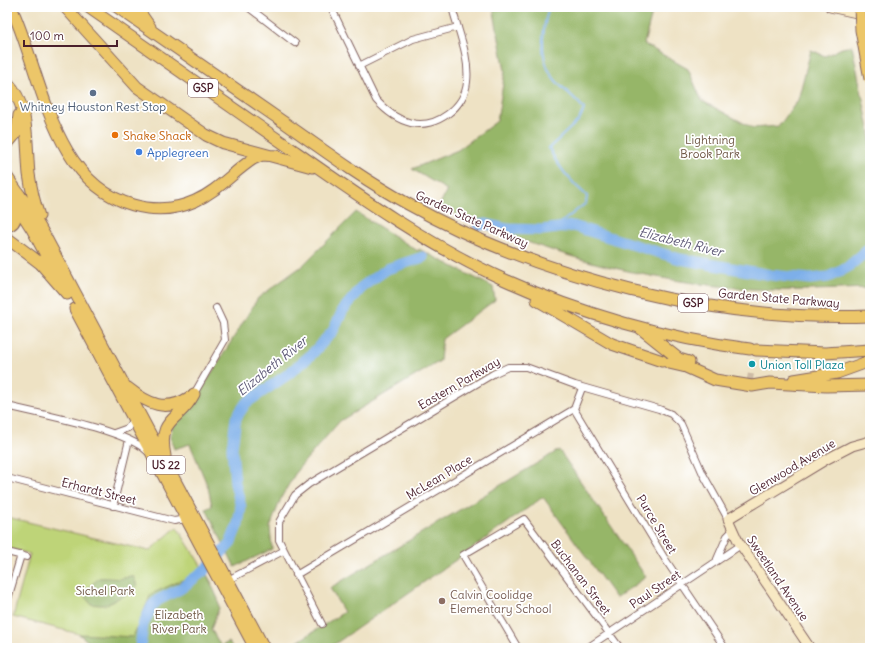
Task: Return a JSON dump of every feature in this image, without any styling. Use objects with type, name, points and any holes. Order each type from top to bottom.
[{"type":"highway","points":[[11,7],[62,143],[82,172],[110,195],[124,202],[144,208],[164,209],[177,207],[208,195],[254,159],[262,155],[277,156]]},
{"type":"highway","points":[[65,7],[137,86],[165,107],[218,142],[319,168]]},
{"type":"highway","name":"GSP","points":[[88,7],[319,168],[418,234],[502,279],[560,302],[636,325],[698,341],[753,349],[825,353],[870,350]]},
{"type":"highway","name":"Garden State Parkway","points":[[117,7],[346,166],[405,203],[490,243],[580,276],[668,298],[714,306],[774,313],[826,316],[870,316]]},
{"type":"highway","points":[[136,7],[154,32]]},
{"type":"highway","points":[[860,7],[861,30],[870,79]]},
{"type":"highway","points":[[7,82],[17,96],[24,118],[32,190],[46,238]]},
{"type":"highway","points":[[7,144],[15,136],[18,128],[19,114],[17,96]]},
{"type":"highway","name":"US 22","points":[[7,177],[30,210],[46,238],[167,466],[206,548]]},
{"type":"highway","points":[[7,226],[13,223],[15,216],[8,191]]},
{"type":"highway","name":"US 22","points":[[8,191],[32,229],[186,518],[223,576],[264,648]]},
{"type":"highway","points":[[7,238],[40,263],[67,294]]},
{"type":"highway","points":[[502,279],[612,344],[686,368],[710,379],[752,386],[837,373],[870,361]]},
{"type":"highway","points":[[636,325],[679,358],[717,374],[774,383],[826,386],[870,384]]},
{"type":"highway","points":[[124,384],[148,402],[161,405],[174,405],[186,400],[194,394]]},
{"type":"highway","points":[[167,466],[163,445],[165,427],[189,403],[194,394]]},
{"type":"highway","name":"US 22","points":[[223,576],[255,648]]},
{"type":"street","points":[[248,7],[295,43]]},
{"type":"street","points":[[331,7],[376,100],[389,112],[411,123],[425,124],[438,120],[458,104],[467,84],[466,57],[452,7]]},
{"type":"street","points":[[830,7],[870,16]]},
{"type":"street","points":[[359,66],[413,39],[458,27]]},
{"type":"street","points":[[194,394],[225,340],[223,323],[216,308]]},
{"type":"street","name":"Eastern Parkway","points":[[322,624],[283,551],[279,540],[279,522],[290,501],[301,490],[500,370],[508,367],[526,367],[582,388],[659,409],[675,417],[683,428],[703,474],[728,519]]},
{"type":"street","points":[[574,409],[582,388]]},
{"type":"street","points":[[7,406],[113,434],[142,447],[155,460]]},
{"type":"street","name":"McLean Place","points":[[296,575],[574,409]]},
{"type":"street","name":"Purce Street","points":[[574,409],[682,584],[724,648]]},
{"type":"street","points":[[113,434],[126,430],[132,423],[133,418]]},
{"type":"street","points":[[113,506],[129,440]]},
{"type":"street","name":"Glenwood Avenue","points":[[728,519],[827,459],[852,446],[870,441]]},
{"type":"street","name":"Erhardt Street","points":[[7,478],[174,521],[186,518]]},
{"type":"street","name":"Buchanan Street","points":[[518,648],[463,555],[524,519],[620,648]]},
{"type":"street","name":"Sweetland Avenue","points":[[728,519],[741,544],[810,648]]},
{"type":"street","name":"Paul Street","points":[[715,562],[720,556],[727,536],[733,530]]},
{"type":"street","name":"Paul Street","points":[[587,648],[741,544]]},
{"type":"street","points":[[223,576],[283,551]]},
{"type":"street","points":[[7,552],[24,556],[7,602]]},
{"type":"green space","name":"Lightning Brook Park","points":[[493,7],[638,7],[652,13],[644,44],[688,69],[702,101],[753,128],[779,126],[798,100],[811,50],[825,56],[842,48],[852,46],[870,133],[870,288],[767,290],[671,280],[631,272],[553,251],[476,222],[439,206],[447,190],[412,169],[458,150],[497,121],[505,71]]},
{"type":"green space","points":[[356,212],[418,251],[419,249],[493,287],[495,300],[442,339],[440,361],[340,421],[298,469],[282,496],[270,527],[272,549],[235,567],[206,509],[212,506],[208,487],[190,444],[174,449],[170,437],[173,424],[192,405],[258,298],[302,266]]},
{"type":"green space","points":[[559,450],[646,577],[616,598],[543,497],[463,555],[329,648],[288,648],[344,612],[330,588]]},
{"type":"green space","name":"Sichel Park","points":[[7,517],[149,551],[177,527],[212,583],[206,636],[96,648],[79,634],[13,617],[30,554],[7,548]]},
{"type":"green space","name":"Elizabeth River Park","points":[[205,570],[218,599],[219,608],[211,629],[221,646],[229,642],[233,648],[96,648],[79,634],[133,637],[151,594]]},
{"type":"green space","points":[[133,576],[135,581],[135,590],[109,604],[91,604],[86,598],[86,590],[99,578],[119,579]]},
{"type":"waterway","points":[[549,7],[543,35],[546,64],[556,81],[578,101],[584,109],[579,120],[549,148],[566,174],[587,196],[586,203],[553,229]]},
{"type":"waterway","name":"Elizabeth River","points":[[478,225],[486,224],[508,229],[542,230],[573,226],[680,259],[771,275],[810,279],[828,277],[839,272],[848,267],[870,248]]},
{"type":"waterway","name":"Elizabeth River","points":[[140,648],[143,625],[152,606],[158,600],[180,589],[205,570],[230,544],[238,524],[241,507],[235,483],[232,448],[236,418],[246,403],[287,375],[311,355],[333,331],[343,310],[363,286],[387,269],[423,257]]},
{"type":"tunnel","points":[[747,379],[753,380]]},
{"type":"place","name":"Whitney Houston Rest Stop","points":[[93,93]]},
{"type":"place","name":"Shake Shack","points":[[115,135]]},
{"type":"place","name":"Applegreen","points":[[139,152]]},
{"type":"place","name":"Union Toll Plaza","points":[[752,364]]},
{"type":"place","name":"Calvin Coolidge Elementary School","points":[[442,601]]}]
